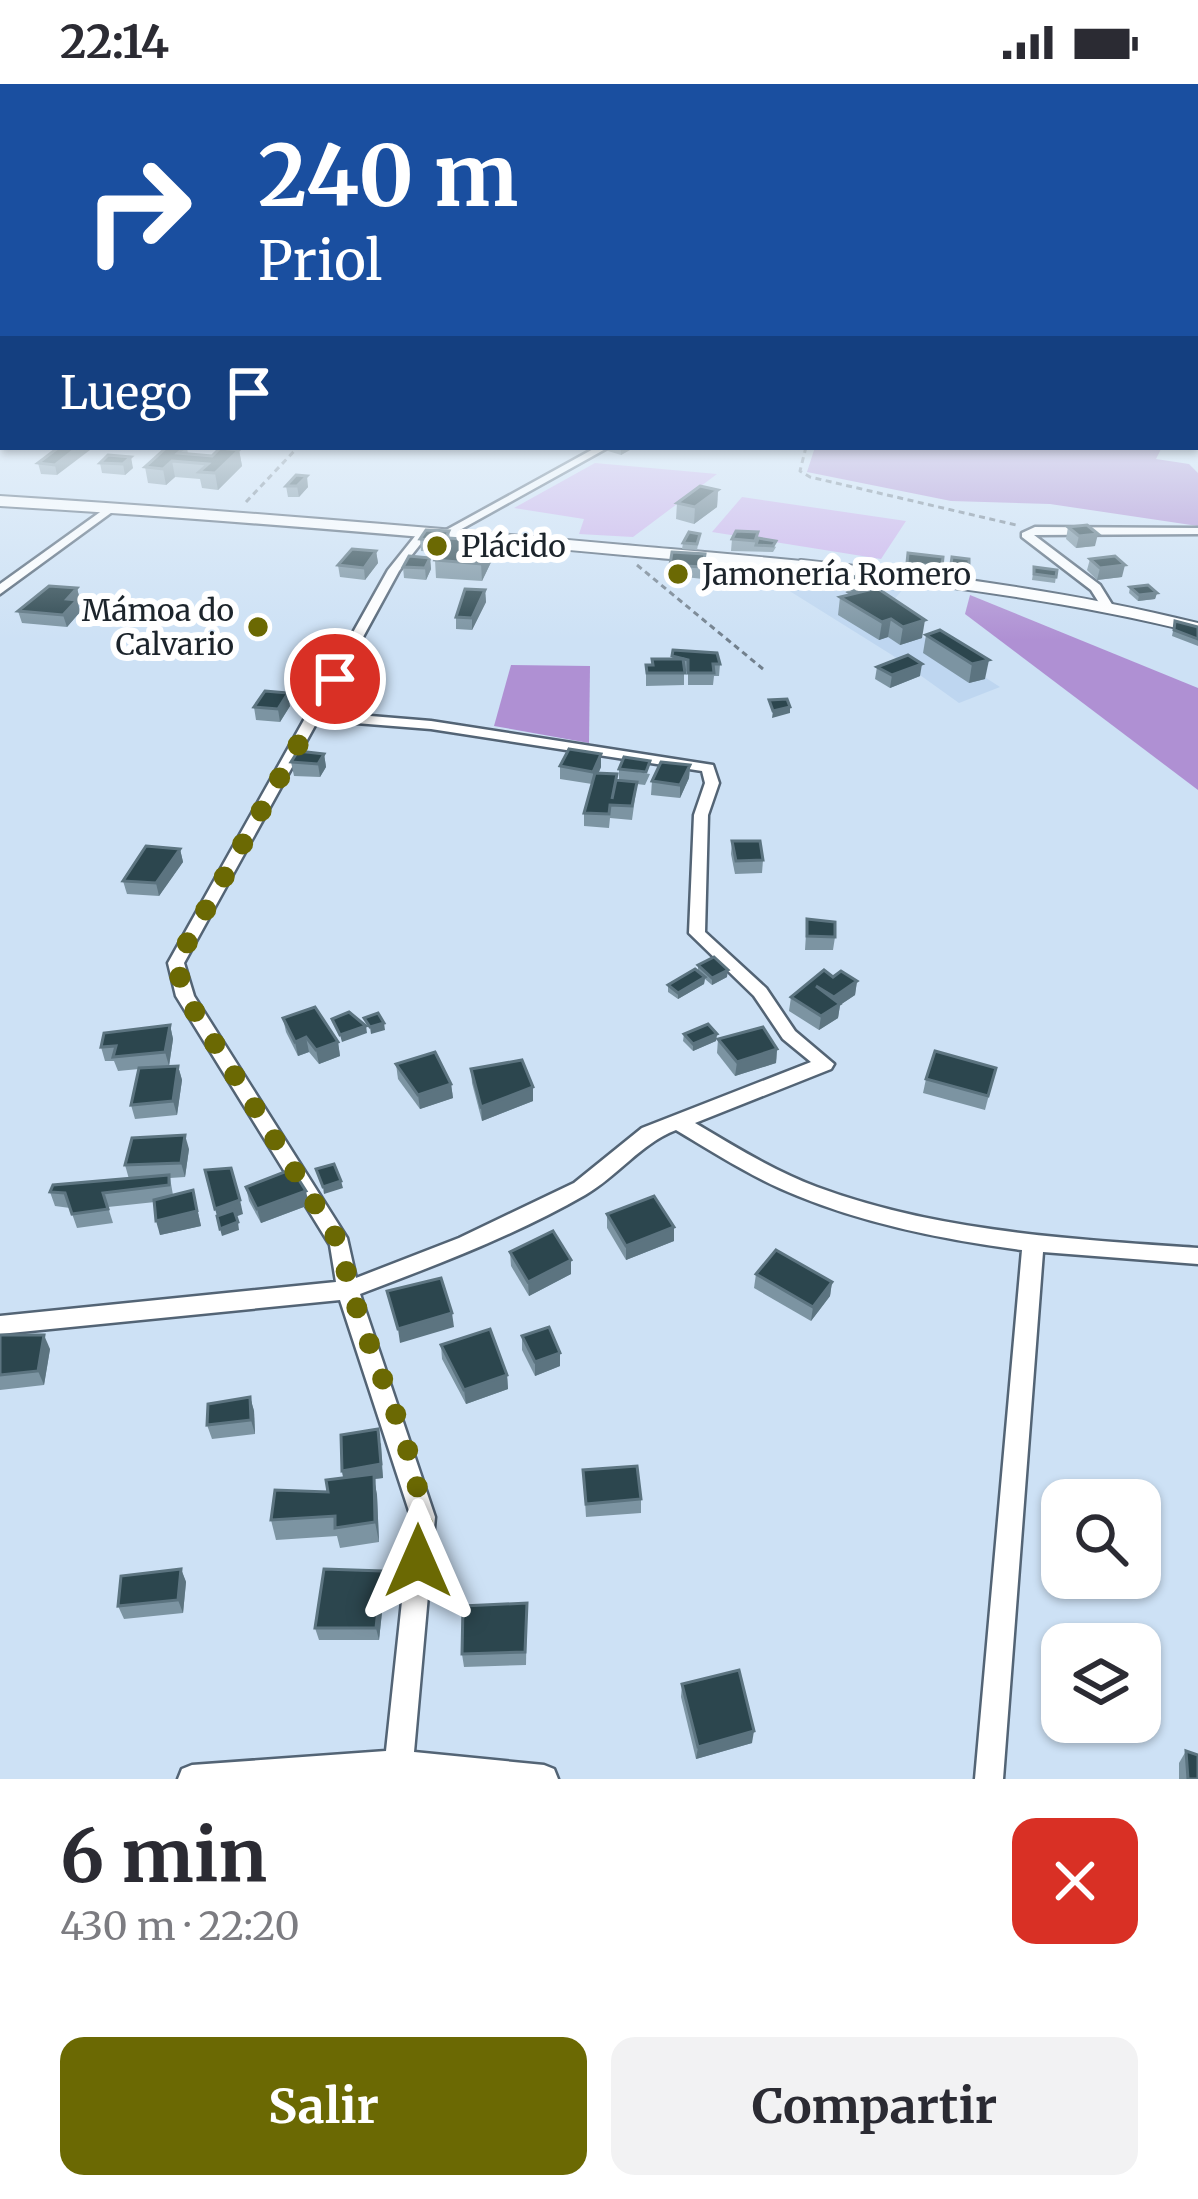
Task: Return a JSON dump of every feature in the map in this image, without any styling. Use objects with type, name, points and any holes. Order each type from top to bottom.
[{"type":"main road","points":[[0,501],[452,534],[877,573],[1107,606],[1198,628]]},
{"type":"street","points":[[452,534],[542,482]]},
{"type":"street","points":[[0,590],[114,507]]},
{"type":"street","points":[[483,515],[481,529],[498,538]]},
{"type":"street","points":[[1107,606],[1096,588],[1026,535],[1035,530],[1198,531]]},
{"type":"street","points":[[399,1764],[423,1517],[406,1455],[348,1290],[340,1244],[185,996],[176,963],[394,570],[424,532]]},
{"type":"street","points":[[0,1325],[348,1290],[466,1244],[581,1188],[649,1133],[825,1064],[789,1035],[760,992],[697,933],[701,814],[712,783],[708,768],[431,725],[316,716]]},
{"type":"street","points":[[678,1122],[808,1192],[888,1215],[1033,1245],[1198,1256]]},
{"type":"street","points":[[989,1779],[1033,1245]]},
{"type":"street","points":[[192,1779],[399,1764],[544,1779]]},
{"type":"path","points":[[232,517],[265,482]]},
{"type":"path","points":[[832,482],[1035,530]]},
{"type":"path","points":[[617,549],[763,670]]},
{"type":"shaded area","points":[[561,482],[706,482],[633,537],[579,534],[584,519],[514,508]]},
{"type":"shaded area","points":[[857,482],[1198,482],[1198,526],[1050,504],[951,501]]},
{"type":"shaded area","points":[[742,497],[906,521],[881,559],[712,532]]},
{"type":"shaded area","points":[[753,568],[909,583],[887,607],[927,640],[1000,687],[959,703]]},
{"type":"shaded area","points":[[970,595],[1198,688],[1198,790],[965,614]]},
{"type":"shaded area","points":[[511,665],[590,666],[589,743],[494,726]]},
{"type":"building","points":[[700,486],[718,490],[695,507],[677,503]]},
{"type":"building","points":[[1087,525],[1098,534],[1079,536],[1068,527]]},
{"type":"building","points":[[426,530],[449,531],[444,541],[420,539]]},
{"type":"building","points":[[736,531],[758,532],[755,541],[732,539]]},
{"type":"building","points":[[689,532],[700,534],[697,544],[683,543]]},
{"type":"building","points":[[448,538],[493,541],[481,564],[435,560]]},
{"type":"building","points":[[758,538],[776,541],[773,546],[756,545]]},
{"type":"building","points":[[352,549],[376,551],[364,568],[338,565]]},
{"type":"building","points":[[672,552],[705,554],[703,567],[669,571]]},
{"type":"building","points":[[908,553],[943,557],[942,567],[907,563]]},
{"type":"building","points":[[409,556],[430,558],[425,568],[403,567]]},
{"type":"building","points":[[1115,556],[1125,565],[1100,568],[1090,559]]},
{"type":"building","points":[[952,557],[969,559],[969,566],[951,564]]},
{"type":"building","points":[[1034,567],[1057,570],[1056,577],[1034,574]]},
{"type":"building","points":[[821,570],[848,573],[874,589],[852,594],[856,592],[836,579],[818,578]]},
{"type":"building","points":[[858,570],[903,577],[899,582],[856,577]]},
{"type":"building","points":[[1148,585],[1157,593],[1139,595],[1130,587]]},
{"type":"building","points":[[49,586],[77,588],[67,599],[77,600],[63,615],[18,611]]},
{"type":"building","points":[[877,588],[925,620],[903,627],[891,619],[882,622],[840,597]]},
{"type":"building","points":[[465,589],[485,590],[472,618],[456,617]]},
{"type":"building","points":[[119,599],[127,600],[110,616],[102,615]]},
{"type":"building","points":[[1175,621],[1198,627],[1198,639],[1174,630]]},
{"type":"building","points":[[940,630],[989,660],[972,664],[926,635]]},
{"type":"building","points":[[673,650],[717,653],[720,664],[713,664],[714,673],[688,673],[688,660],[672,656]]},
{"type":"building","points":[[908,655],[922,664],[892,675],[877,667]]},
{"type":"building","points":[[652,659],[683,659],[685,673],[647,673],[646,665],[653,665]]},
{"type":"building","points":[[265,691],[288,693],[278,709],[254,707]]},
{"type":"building","points":[[787,699],[790,707],[773,711],[769,700]]},
{"type":"building","points":[[569,749],[601,754],[593,772],[560,766]]},
{"type":"building","points":[[298,751],[324,754],[318,764],[291,762]]},
{"type":"building","points":[[624,757],[650,761],[646,772],[619,769]]},
{"type":"building","points":[[661,762],[690,765],[680,785],[652,781]]},
{"type":"building","points":[[595,773],[617,774],[612,799],[616,780],[637,782],[632,806],[610,805],[609,814],[584,813]]},
{"type":"building","points":[[732,841],[760,841],[763,860],[736,861]]},
{"type":"building","points":[[146,846],[180,849],[156,883],[123,881]]},
{"type":"building","points":[[807,919],[835,922],[835,937],[807,936]]},
{"type":"building","points":[[714,957],[728,970],[712,978],[698,965]]},
{"type":"building","points":[[695,969],[705,977],[678,993],[668,985]]},
{"type":"building","points":[[824,970],[833,977],[841,971],[857,981],[834,997],[816,986],[840,1004],[821,1016],[791,997]]},
{"type":"building","points":[[315,1007],[338,1042],[316,1050],[306,1037],[295,1042],[283,1018]]},
{"type":"building","points":[[349,1012],[366,1026],[340,1035],[332,1019]]},
{"type":"building","points":[[378,1013],[384,1023],[370,1027],[364,1018]]},
{"type":"building","points":[[708,1024],[717,1034],[693,1044],[684,1034]]},
{"type":"building","points":[[170,1025],[165,1052],[113,1057],[116,1046],[101,1047],[104,1033]]},
{"type":"building","points":[[763,1027],[777,1049],[737,1062],[718,1039]]},
{"type":"building","points":[[935,1051],[996,1068],[988,1096],[926,1079]]},
{"type":"building","points":[[435,1052],[451,1084],[418,1095],[396,1064]]},
{"type":"building","points":[[522,1060],[533,1087],[481,1107],[471,1069]]},
{"type":"building","points":[[178,1066],[173,1101],[131,1105],[139,1068]]},
{"type":"building","points":[[185,1135],[181,1163],[125,1165],[132,1138]]},
{"type":"building","points":[[334,1164],[341,1181],[323,1187],[316,1169]]},
{"type":"building","points":[[231,1168],[240,1200],[215,1209],[205,1170]]},
{"type":"building","points":[[292,1169],[306,1191],[257,1209],[246,1187]]},
{"type":"building","points":[[169,1175],[169,1185],[103,1193],[108,1209],[72,1214],[65,1193],[50,1192],[53,1185]]},
{"type":"building","points":[[193,1190],[197,1211],[156,1221],[154,1200]]},
{"type":"building","points":[[654,1196],[674,1227],[626,1246],[607,1214]]},
{"type":"building","points":[[234,1210],[238,1222],[220,1229],[217,1216]]},
{"type":"building","points":[[553,1231],[571,1260],[528,1282],[510,1252]]},
{"type":"building","points":[[776,1250],[832,1282],[813,1307],[756,1274]]},
{"type":"building","points":[[441,1278],[452,1313],[398,1329],[387,1291]]},
{"type":"building","points":[[549,1327],[560,1353],[535,1362],[522,1336]]},
{"type":"building","points":[[490,1329],[507,1375],[464,1390],[441,1345]]},
{"type":"building","points":[[0,1335],[44,1335],[38,1371],[0,1375]]},
{"type":"building","points":[[250,1397],[251,1420],[207,1425],[208,1404]]},
{"type":"building","points":[[378,1429],[381,1464],[342,1471],[341,1435]]},
{"type":"building","points":[[637,1466],[641,1499],[586,1504],[583,1470]]},
{"type":"building","points":[[374,1474],[375,1522],[335,1528],[335,1516],[271,1520],[275,1490],[328,1492],[326,1480]]},
{"type":"building","points":[[181,1569],[178,1600],[118,1606],[121,1576]]},
{"type":"building","points":[[324,1569],[382,1571],[376,1628],[315,1628]]},
{"type":"building","points":[[527,1603],[525,1652],[462,1654],[463,1606]]},
{"type":"building","points":[[739,1670],[754,1731],[698,1747],[682,1684]]},
{"type":"building","points":[[1186,1751],[1198,1755],[1198,1779],[1188,1779]]},
{"type":"place","name":"Plácido","points":[[437,546]]},
{"type":"place","name":"Jamonería Romero","points":[[678,574]]},
{"type":"place","name":"Mámoa do Calvario","points":[[258,627]]},
{"type":"route","points":[[335,679],[176,963],[185,996],[340,1244],[348,1290],[423,1517],[418,1561]]}]
